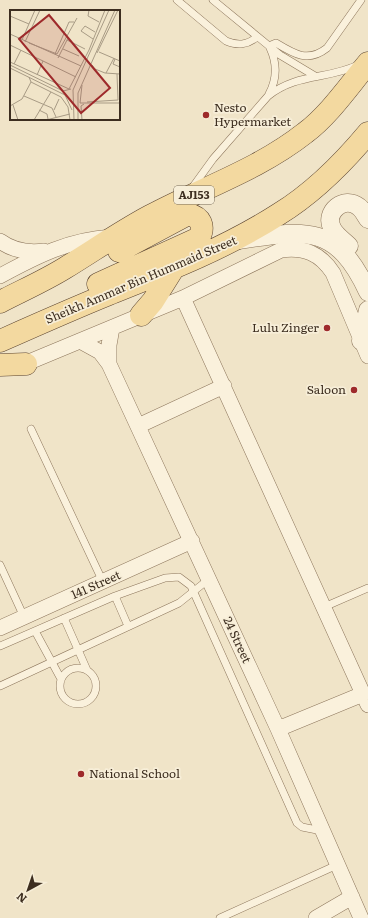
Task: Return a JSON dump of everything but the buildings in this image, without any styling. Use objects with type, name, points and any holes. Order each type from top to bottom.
[{"type":"main road","name":"AJ153","points":[[0,302],[64,269],[112,237],[186,198],[240,174],[285,147],[306,132],[333,106],[368,63]]},
{"type":"main road","name":"Sheikh Ammar Bin Hummaid Street","points":[[0,340],[173,269],[232,241],[280,214],[331,173],[368,133]]},
{"type":"main road","points":[[64,269],[75,271],[92,266],[188,214],[196,216],[201,222],[202,230],[199,238],[103,281],[94,289],[83,305]]},
{"type":"main road","points":[[141,315],[173,269]]},
{"type":"main road","points":[[0,365],[26,364]]},
{"type":"street","points":[[368,219],[358,206],[350,203],[342,203],[336,207],[331,214],[330,221],[332,229],[358,256],[368,272]]},
{"type":"street","points":[[232,241],[283,234],[298,233],[313,235],[334,245],[352,261],[368,292]]},
{"type":"street","points":[[0,276],[53,250],[84,240],[112,237]]},
{"type":"street","points":[[0,241],[12,248],[22,251],[32,252],[53,250]]},
{"type":"street","points":[[0,375],[183,298],[280,250],[293,248],[305,250],[316,255],[326,263],[333,273],[365,349]]},
{"type":"street","points":[[183,298],[365,700],[278,729]]},
{"type":"street","points":[[365,349],[368,310]]},
{"type":"street","name":"24 Street","points":[[109,364],[109,345],[112,328]]},
{"type":"street","name":"24 Street","points":[[80,341],[100,352],[109,364],[210,579],[357,908]]},
{"type":"street","points":[[138,426],[224,386]]},
{"type":"street","name":"141 Street","points":[[0,628],[192,541]]},
{"type":"street","points":[[316,918],[357,908]]},
{"type":"street","points":[[332,918],[357,908]]},
{"type":"lane","points":[[177,0],[226,41],[232,44],[246,44],[257,37]]},
{"type":"lane","points":[[213,0],[291,64],[315,77]]},
{"type":"lane","points":[[269,46],[276,43],[299,55],[314,56],[327,48],[361,0]]},
{"type":"lane","points":[[268,96],[273,84],[275,72],[273,54],[269,46]]},
{"type":"lane","points":[[186,198],[213,158],[268,96],[290,83],[339,72],[368,58]]},
{"type":"lane","points":[[31,429],[103,582]]},
{"type":"lane","points":[[0,565],[24,617]]},
{"type":"lane","points":[[0,646],[115,596],[172,576],[186,581],[193,593],[297,823],[302,827],[322,831]]},
{"type":"lane","points":[[0,686],[179,603],[210,579]]},
{"type":"lane","points":[[324,607],[368,588]]},
{"type":"lane","points":[[115,596],[128,626]]},
{"type":"lane","points":[[35,630],[61,679],[61,692],[64,697],[74,703],[87,701],[91,697],[96,686],[95,680],[87,670],[64,618]]},
{"type":"lane","points":[[61,679],[64,674],[75,668],[87,670]]},
{"type":"lane","points":[[220,918],[337,865]]},
{"type":"place","name":"Nesto Hypermarket","points":[[206,115]]},
{"type":"place","name":"Lulu Zinger","points":[[327,328]]},
{"type":"place","name":"Saloon","points":[[354,390]]},
{"type":"place","name":"National School","points":[[81,774]]}]
